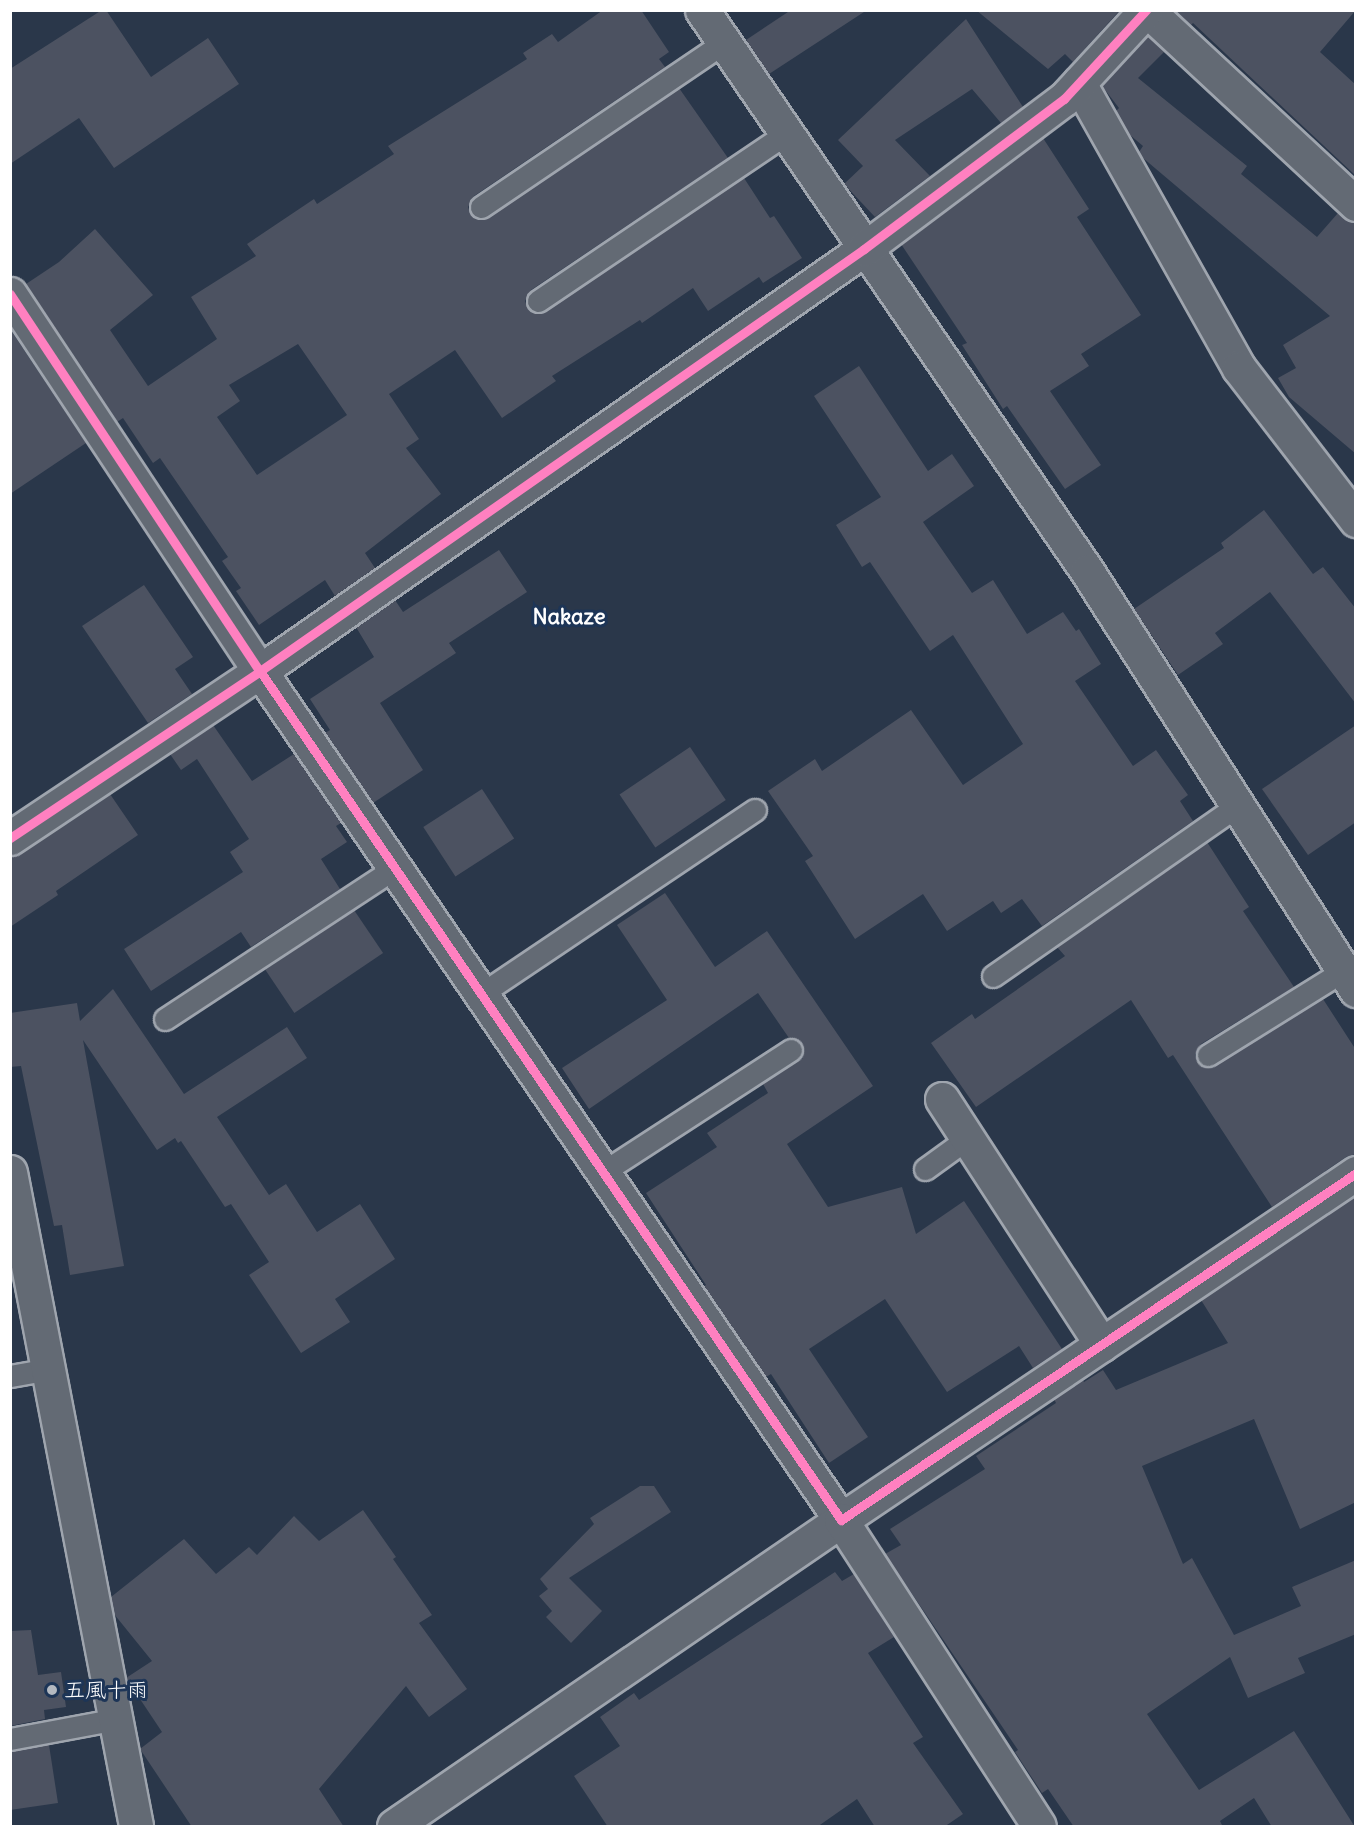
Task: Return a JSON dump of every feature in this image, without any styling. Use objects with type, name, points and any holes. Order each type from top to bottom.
[{"type":"street","points":[[702,10],[1087,571],[1350,981]]},
{"type":"street","points":[[10,838],[260,671],[864,249],[1064,99],[1147,10],[1356,204]]},
{"type":"street","points":[[1079,84],[1239,368],[1356,520]]},
{"type":"street","points":[[10,294],[260,671],[841,1520],[1038,1827]]},
{"type":"street","points":[[942,1099],[1102,1345]]},
{"type":"street","points":[[10,1172],[136,1827]]},
{"type":"street","points":[[394,1827],[841,1520],[1356,1173]]},
{"type":"lane","points":[[481,207],[723,43]]},
{"type":"lane","points":[[538,301],[786,134]]},
{"type":"lane","points":[[993,976],[1237,806]]},
{"type":"lane","points":[[481,993],[755,810]]},
{"type":"lane","points":[[165,1019],[394,868]]},
{"type":"lane","points":[[1208,1055],[1350,981]]},
{"type":"lane","points":[[603,1172],[791,1050]]},
{"type":"lane","points":[[925,1168],[968,1138]]},
{"type":"lane","points":[[10,1376],[48,1369]]},
{"type":"lane","points":[[10,1739],[117,1719]]},
{"type":"building","points":[[102,10],[106,10],[151,77],[208,38],[239,84],[114,168],[79,118],[10,164],[10,69]]},
{"type":"building","points":[[603,10],[641,10],[669,52],[659,59],[665,67],[474,196],[468,207],[471,215],[481,220],[488,218],[679,88],[728,158],[531,290],[525,301],[528,309],[538,314],[545,312],[744,178],[770,218],[774,216],[802,258],[763,283],[759,277],[708,311],[693,288],[642,323],[640,320],[552,376],[556,381],[502,418],[455,350],[389,394],[419,439],[406,448],[441,494],[365,553],[375,568],[335,596],[325,580],[259,625],[236,591],[241,588],[222,561],[228,557],[160,458],[153,463],[123,418],[117,422],[26,284],[59,262],[95,229],[153,295],[110,330],[148,386],[217,339],[191,297],[256,256],[247,244],[314,199],[317,204],[394,154],[388,146],[527,59],[523,53],[552,34],[558,42]],"holes":[[[298,344],[347,415],[257,475],[217,417],[240,401],[229,385]]]},
{"type":"building","points":[[791,10],[867,10],[769,74],[746,40]]},
{"type":"building","points":[[976,10],[1120,10],[1073,62],[1065,54],[1048,69]]},
{"type":"building","points":[[1175,10],[1356,10],[1320,52],[1356,85],[1356,176],[1193,23],[1191,25]]},
{"type":"building","points":[[966,19],[1023,107],[1001,123],[972,89],[895,140],[930,176],[875,217],[844,184],[863,166],[838,140]]},
{"type":"building","points":[[1148,36],[1164,52],[1138,78],[1247,166],[1241,174],[1317,237],[1338,213],[1356,222],[1356,454],[1289,397],[1278,378],[1296,368],[1283,345],[1330,316],[1143,158],[1139,152],[1143,146],[1130,135],[1116,111],[1119,108],[1102,86]]},
{"type":"building","points":[[1043,138],[1089,209],[1077,217],[1141,315],[1081,354],[1089,366],[1050,391],[1101,465],[1065,489],[1007,406],[1003,409],[962,345],[967,343],[901,244]]},
{"type":"building","points":[[10,329],[86,443],[10,494]]},
{"type":"building","points":[[859,366],[928,471],[952,454],[974,486],[923,522],[972,593],[993,580],[1027,634],[1063,612],[1076,631],[1079,629],[1101,664],[1075,681],[1133,766],[1156,750],[1188,795],[1180,801],[1193,821],[1042,926],[1022,899],[1001,913],[993,901],[947,931],[923,894],[855,939],[805,861],[813,856],[768,791],[815,759],[822,771],[911,710],[963,785],[1023,744],[953,635],[930,651],[870,562],[862,567],[836,525],[881,497],[814,396]]},
{"type":"building","points":[[1264,510],[1313,574],[1323,567],[1356,609],[1356,704],[1270,592],[1215,633],[1223,644],[1178,675],[1134,609],[1224,548],[1221,543]]},
{"type":"building","points":[[499,550],[527,592],[449,643],[456,653],[380,703],[423,770],[373,803],[325,733],[330,730],[310,699],[374,657],[356,627],[395,600],[403,612]]},
{"type":"building","points":[[144,585],[193,657],[175,669],[192,694],[148,723],[82,626]]},
{"type":"building","points":[[213,725],[252,781],[294,754],[341,823],[336,826],[347,842],[321,859],[340,889],[251,947],[241,932],[151,991],[124,949],[243,872],[230,852],[249,839],[197,759],[181,770],[170,754]]},
{"type":"building","points":[[1356,725],[1356,822],[1308,855],[1262,789]]},
{"type":"building","points":[[690,747],[726,800],[655,848],[620,795]]},
{"type":"building","points":[[482,789],[514,838],[455,877],[423,827]]},
{"type":"building","points":[[110,794],[138,835],[56,891],[58,895],[10,927],[10,857],[20,854]]},
{"type":"building","points":[[1207,842],[1249,907],[1243,911],[1294,987],[1201,1044],[1195,1055],[1198,1062],[1208,1068],[1215,1066],[1323,999],[1356,1050],[1356,1154],[1346,1157],[1272,1207],[1173,1055],[1168,1058],[1131,1000],[976,1107],[931,1043],[972,1014],[975,1019],[1065,956],[1057,947]]},
{"type":"building","points":[[665,893],[715,967],[767,931],[873,1086],[787,1144],[828,1207],[902,1187],[916,1234],[964,1201],[1062,1349],[1033,1368],[1019,1346],[947,1392],[885,1299],[809,1349],[868,1437],[829,1463],[771,1374],[766,1377],[704,1286],[706,1285],[646,1193],[717,1147],[707,1133],[768,1093],[763,1084],[803,1058],[801,1043],[789,1038],[758,993],[589,1109],[562,1068],[667,1000],[617,925]]},
{"type":"building","points":[[354,910],[383,953],[294,1013],[265,970]]},
{"type":"building","points":[[113,989],[184,1094],[287,1027],[307,1058],[217,1117],[269,1195],[286,1184],[317,1232],[360,1204],[395,1259],[335,1299],[350,1322],[301,1353],[249,1275],[269,1262],[231,1204],[225,1207],[181,1141],[178,1143],[175,1138],[157,1150],[83,1040],[124,1266],[70,1275],[62,1225],[54,1226],[21,1066],[10,1067],[10,1013],[77,1003],[80,1021]]},
{"type":"building","points":[[1356,1196],[1356,1502],[1300,1529],[1254,1419],[1142,1466],[1183,1564],[1192,1558],[1234,1635],[1301,1606],[1292,1587],[1356,1560],[1356,1634],[1298,1658],[1305,1673],[1248,1698],[1230,1657],[1147,1714],[1199,1790],[1294,1731],[1355,1827],[1272,1827],[1254,1798],[1220,1821],[1223,1827],[1074,1827],[1048,1789],[1042,1793],[1015,1752],[1018,1750],[885,1554],[901,1545],[890,1529],[985,1469],[976,1456],[1056,1403],[1054,1399],[1083,1380],[1084,1382],[1103,1370],[1116,1390],[1228,1343],[1201,1300]]},
{"type":"building","points":[[640,1486],[654,1486],[671,1512],[569,1578],[602,1611],[571,1643],[546,1617],[552,1611],[539,1596],[548,1589],[540,1579],[594,1524],[590,1518]]},
{"type":"building","points":[[363,1510],[396,1557],[393,1559],[432,1615],[419,1623],[467,1689],[429,1717],[406,1686],[319,1789],[344,1827],[192,1827],[140,1749],[162,1732],[126,1678],[152,1661],[114,1614],[111,1597],[184,1539],[216,1574],[249,1547],[257,1555],[294,1516],[319,1541]]},
{"type":"building","points":[[835,1572],[842,1581],[854,1574],[894,1637],[868,1653],[923,1737],[913,1743],[963,1814],[944,1827],[875,1827],[857,1799],[817,1827],[608,1827],[574,1776],[620,1746],[600,1717],[634,1693],[639,1700]]},
{"type":"building","points":[[31,1630],[38,1675],[61,1672],[66,1707],[44,1710],[45,1719],[10,1726],[10,1631]]},
{"type":"building","points":[[49,1745],[58,1803],[10,1810],[10,1751]]},
{"type":"cycle path","points":[[10,838],[260,671],[864,249],[1064,99],[1146,10]]},
{"type":"cycle path","points":[[10,294],[260,671],[841,1520],[1356,1173]]},
{"type":"place","name":"五風十雨","points":[[52,1690]]},
{"type":"district","name":"Nakaze","points":[[569,617]]}]
